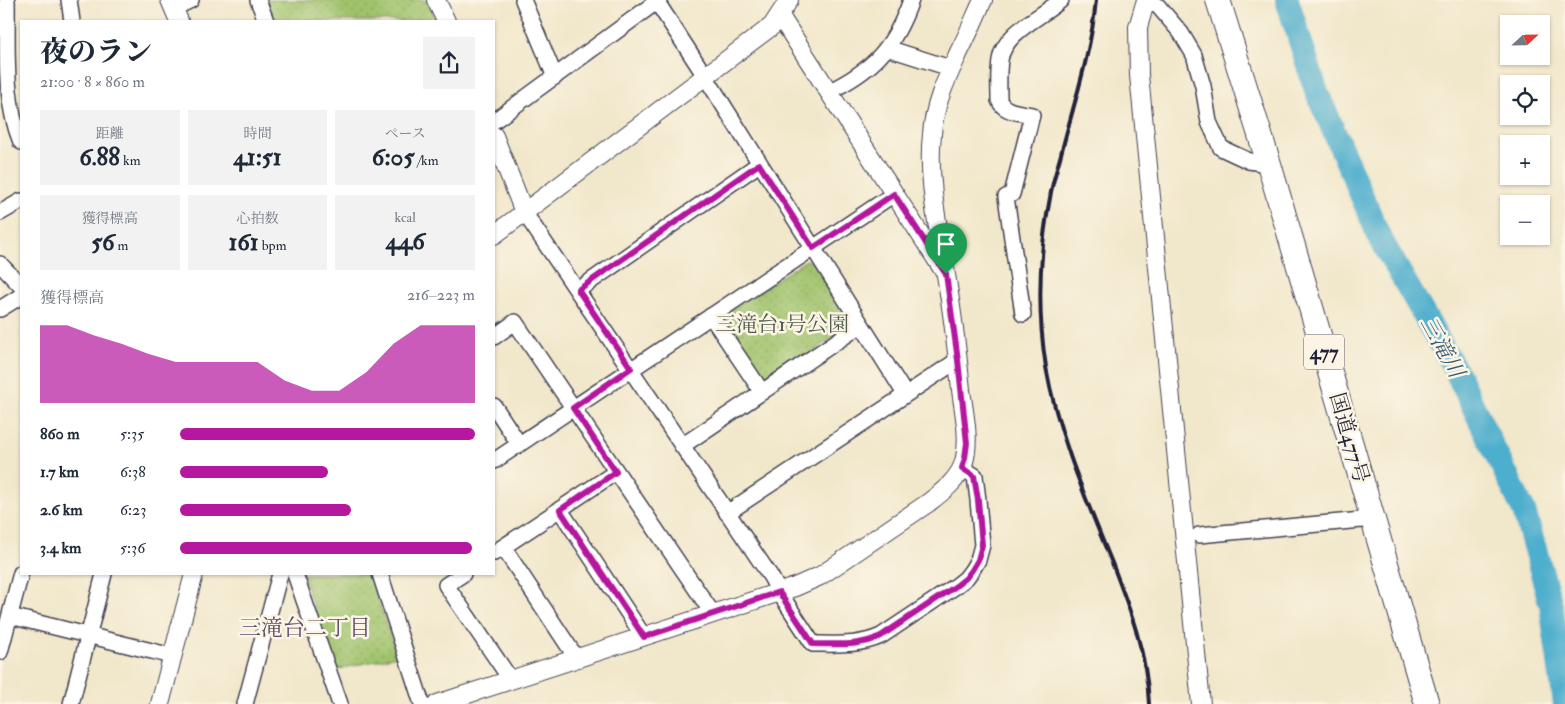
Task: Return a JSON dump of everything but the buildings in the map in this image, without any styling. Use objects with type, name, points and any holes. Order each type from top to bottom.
[{"type":"highway","name":"国道477号","points":[[1218,0],[1269,164],[1426,704]]},
{"type":"street","points":[[7,0],[10,100],[14,122],[20,139]]},
{"type":"street","points":[[69,0],[72,20]]},
{"type":"street","points":[[174,10],[191,0]]},
{"type":"street","points":[[258,0],[266,20]]},
{"type":"street","points":[[436,0],[446,20]]},
{"type":"street","points":[[523,0],[554,77]]},
{"type":"street","points":[[495,235],[772,26],[789,0]]},
{"type":"street","points":[[828,92],[863,72],[887,48],[895,36],[911,0]]},
{"type":"street","points":[[437,704],[779,592],[820,576],[928,503],[942,493],[951,483],[962,468],[967,443],[958,360],[931,169],[932,134],[938,103],[950,68],[983,0]]},
{"type":"street","points":[[1023,314],[1006,197],[1012,194],[1032,115],[1006,109],[1001,104],[999,100],[1000,60],[1004,48],[1013,36],[1061,0]]},
{"type":"street","points":[[1201,704],[1139,75],[1138,27],[1147,0],[1158,6],[1171,21],[1181,33],[1194,55],[1203,86],[1210,122],[1221,148],[1248,161],[1269,164]]},
{"type":"street","points":[[495,120],[658,1],[905,394]]},
{"type":"street","points":[[780,16],[946,274]]},
{"type":"street","points":[[887,48],[950,68]]},
{"type":"street","points":[[495,139],[524,212],[771,577],[813,644],[866,642],[876,638],[966,578],[978,560],[982,545],[974,476],[962,468]]},
{"type":"street","points":[[578,290],[759,164]]},
{"type":"street","points":[[495,460],[894,194]]},
{"type":"street","points":[[0,213],[20,202]]},
{"type":"street","points":[[0,264],[20,285]]},
{"type":"street","points":[[0,309],[20,297]]},
{"type":"street","points":[[711,316],[762,392]]},
{"type":"street","points":[[495,336],[515,322],[713,614]]},
{"type":"street","points":[[682,446],[861,325]]},
{"type":"street","points":[[727,513],[958,360]]},
{"type":"street","points":[[495,408],[519,444]]},
{"type":"street","points":[[577,659],[498,550],[616,472]]},
{"type":"street","points":[[560,510],[644,637]]},
{"type":"street","points":[[1199,535],[1373,519]]},
{"type":"street","points":[[0,652],[20,575]]},
{"type":"street","points":[[71,704],[104,575]]},
{"type":"street","points":[[160,704],[194,575]]},
{"type":"street","points":[[245,704],[280,575]]},
{"type":"street","points":[[295,575],[340,704]]},
{"type":"street","points":[[380,575],[422,704]]},
{"type":"street","points":[[461,575],[446,585],[511,680]]},
{"type":"street","points":[[10,616],[172,656]]},
{"type":"green space","points":[[263,0],[428,0],[437,20],[272,20]]},
{"type":"green space","name":"三滝台1号公園","points":[[806,260],[814,262],[848,315],[843,331],[772,380],[761,381],[723,324],[725,314]]},
{"type":"green space","points":[[302,575],[370,575],[397,656],[335,670]]},
{"type":"waterway","name":"三滝川","points":[[1287,0],[1316,90],[1380,238],[1456,371],[1524,511],[1551,605],[1565,704]]},
{"type":"railway","points":[[1096,0],[1086,59],[1053,181],[1046,219],[1040,282],[1041,325],[1051,392],[1065,442],[1131,615],[1145,667],[1149,704]]},
{"type":"district","name":"三滝台二丁目","points":[[305,628]]},
{"type":"route","points":[[759,164],[813,248],[894,194],[946,274],[967,443],[962,468],[974,476],[982,545],[978,560],[966,578],[881,636],[866,642],[813,644],[779,592],[644,637],[560,510],[616,472],[573,408],[631,368],[578,290],[759,164]]}]
